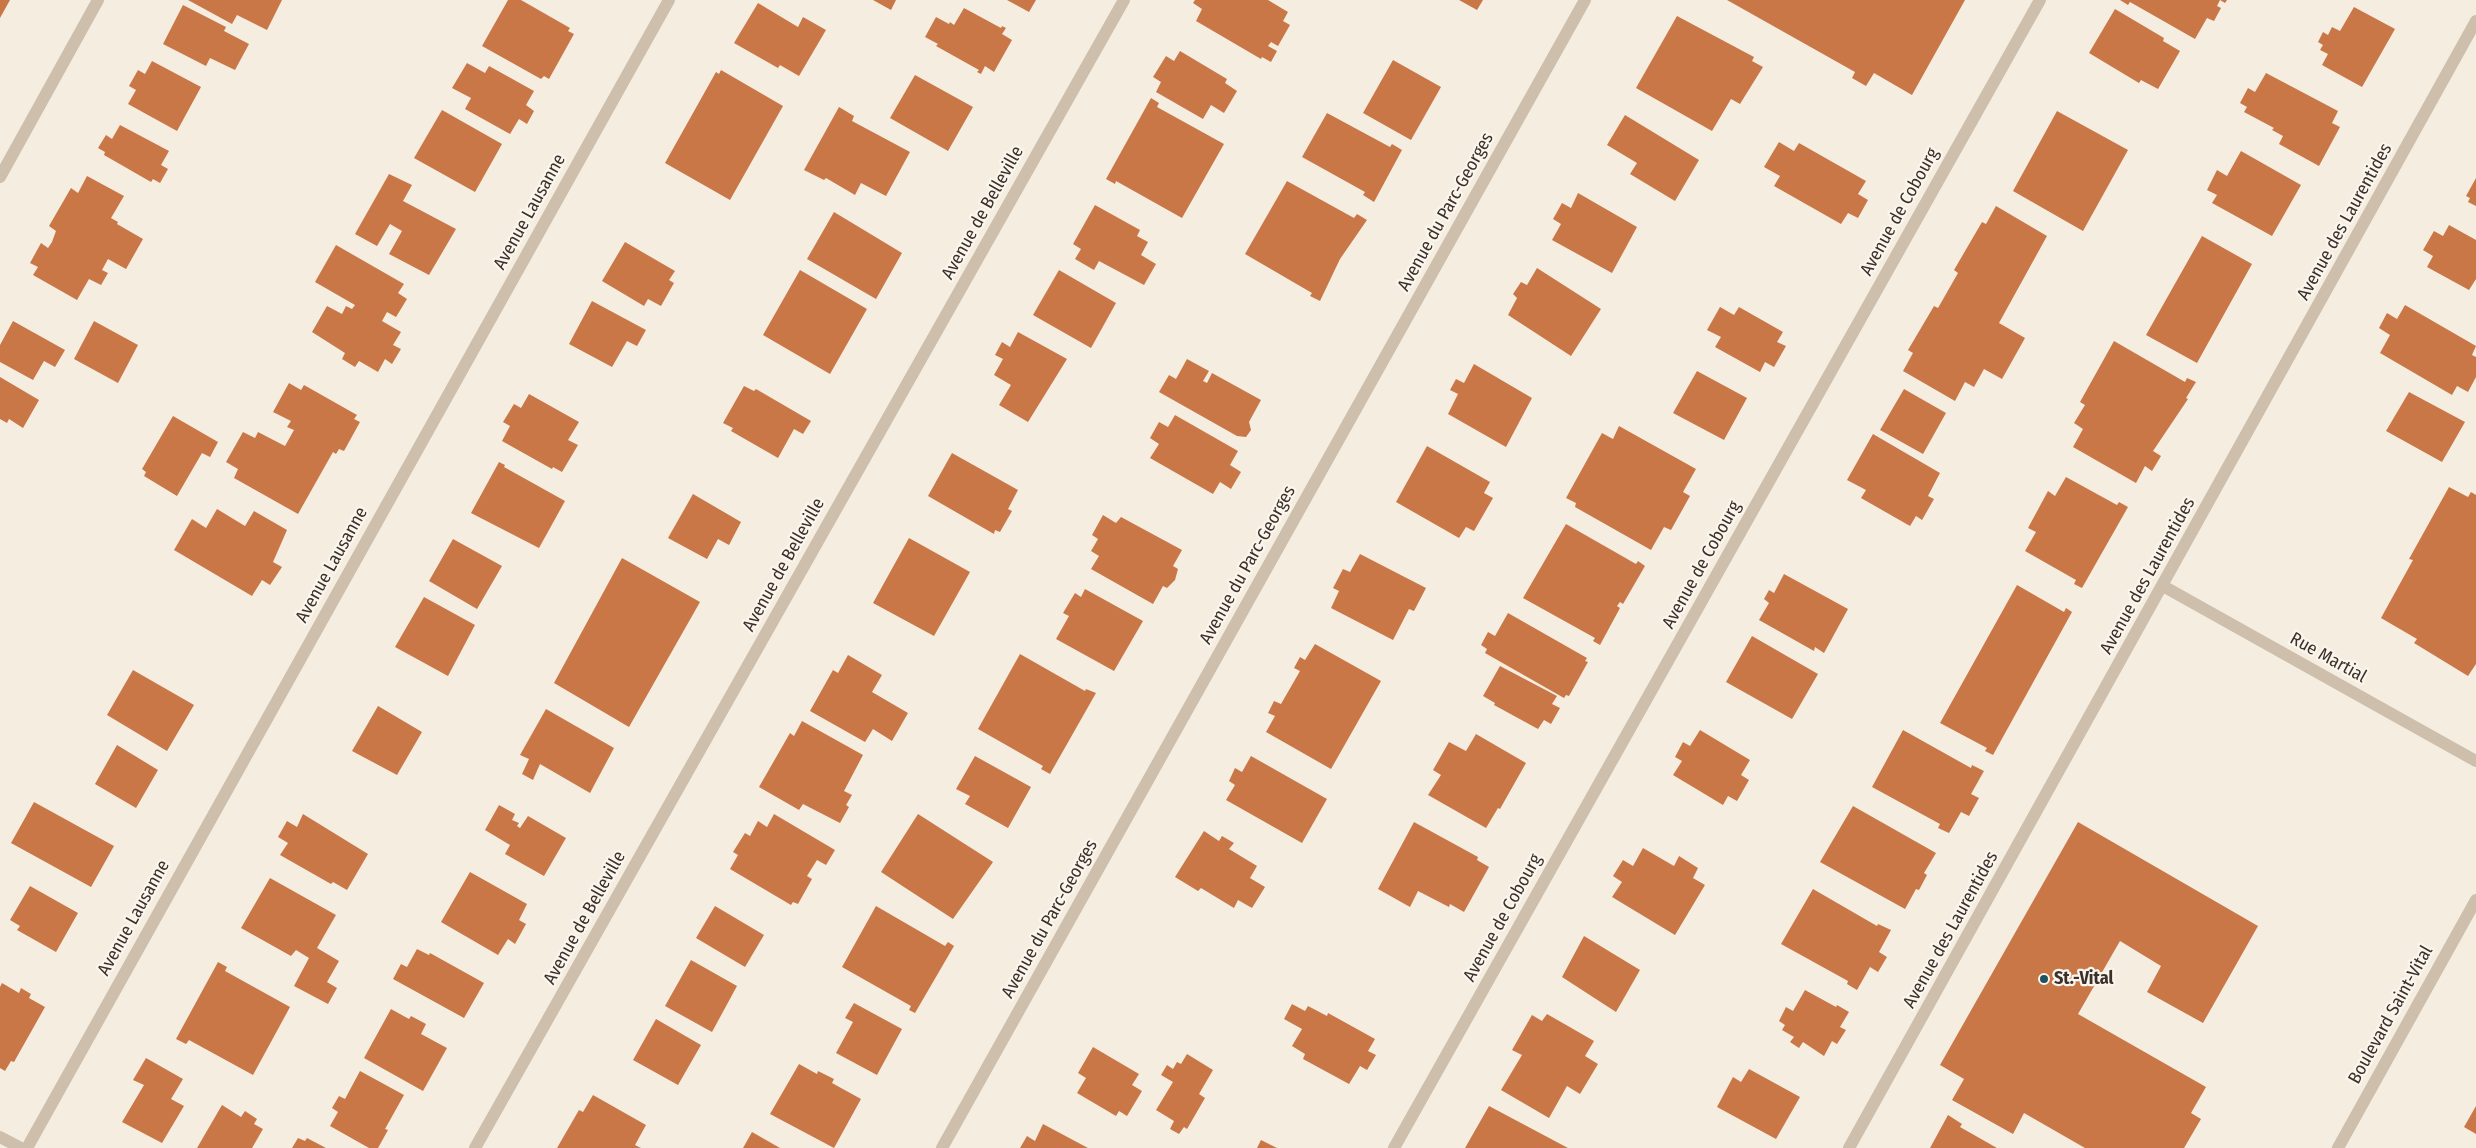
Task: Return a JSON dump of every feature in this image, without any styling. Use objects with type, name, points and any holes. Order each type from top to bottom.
[{"type":"street","points":[[0,177],[98,0]]},
{"type":"street","name":"Avenue Lausanne","points":[[27,1148],[669,0]]},
{"type":"street","name":"Avenue de Belleville","points":[[475,1148],[1124,0]]},
{"type":"street","name":"Avenue du Parc-Georges","points":[[942,1148],[1585,0]]},
{"type":"street","name":"Avenue de Cobourg","points":[[1394,1148],[2040,0]]},
{"type":"street","name":"Avenue des Laurentides","points":[[1850,1148],[2476,20]]},
{"type":"street","name":"Rue Martial","points":[[2163,586],[2476,761]]},
{"type":"street","name":"Boulevard Saint-Vital","points":[[2338,1148],[2476,900]]},
{"type":"street","points":[[0,1137],[20,1148]]},
{"type":"building","points":[[0,0],[10,0],[0,18]]},
{"type":"building","points":[[188,0],[282,0],[267,30],[237,15],[232,24]]},
{"type":"building","points":[[508,0],[521,0],[570,28],[568,31],[574,34],[549,79],[544,76],[541,79],[482,46]]},
{"type":"building","points":[[873,0],[896,0],[891,10]]},
{"type":"building","points":[[1007,0],[1036,0],[1029,12]]},
{"type":"building","points":[[1195,0],[1268,0],[1288,12],[1283,21],[1290,25],[1278,46],[1271,42],[1268,46],[1277,51],[1271,62],[1262,57],[1261,59],[1196,21],[1202,9],[1193,3]]},
{"type":"building","points":[[1459,0],[1483,0],[1477,10]]},
{"type":"building","points":[[1727,0],[1965,0],[1912,95],[1874,73],[1866,86],[1852,78],[1855,72]]},
{"type":"building","points":[[2120,0],[2220,0],[2217,6],[2221,8],[2214,21],[2207,18],[2195,39],[2130,2],[2128,5]]},
{"type":"building","points":[[758,3],[798,27],[803,17],[826,30],[799,76],[780,65],[778,68],[734,43]]},
{"type":"building","points":[[183,5],[226,27],[224,31],[249,44],[235,70],[210,58],[206,66],[163,44]]},
{"type":"building","points":[[2354,7],[2395,29],[2362,87],[2322,65],[2328,54],[2320,50],[2323,45],[2318,42],[2323,32],[2328,35],[2332,27],[2340,31]]},
{"type":"building","points":[[964,8],[1001,28],[1002,26],[1006,28],[1002,34],[1012,40],[994,72],[985,66],[981,74],[977,72],[979,70],[936,46],[938,44],[925,37],[936,17],[954,25]]},
{"type":"building","points":[[2115,9],[2164,38],[2163,41],[2180,51],[2158,89],[2141,80],[2139,83],[2089,53]]},
{"type":"building","points":[[1677,16],[1754,57],[1752,61],[1763,67],[1740,104],[1731,99],[1712,131],[1636,88]]},
{"type":"building","points":[[1180,51],[1227,79],[1225,83],[1237,91],[1224,113],[1211,105],[1203,119],[1156,92],[1161,82],[1153,77],[1166,56],[1174,61]]},
{"type":"building","points":[[1393,60],[1441,87],[1411,140],[1363,113]]},
{"type":"building","points":[[152,61],[201,87],[177,131],[128,104],[136,90],[129,86],[138,70],[145,74]]},
{"type":"building","points":[[467,63],[485,73],[489,66],[534,91],[526,105],[534,111],[527,124],[519,119],[510,134],[465,109],[471,98],[452,88]]},
{"type":"building","points":[[721,70],[783,106],[730,200],[665,163],[716,72],[719,74]]},
{"type":"building","points":[[2266,73],[2338,111],[2332,123],[2340,127],[2319,166],[2279,144],[2283,136],[2272,130],[2274,128],[2244,112],[2247,107],[2240,103],[2248,88],[2255,92]]},
{"type":"building","points":[[915,75],[973,107],[948,151],[890,118]]},
{"type":"building","points":[[1151,98],[1159,103],[1157,107],[1224,144],[1182,218],[1116,181],[1115,184],[1106,179]]},
{"type":"building","points":[[839,107],[854,116],[852,121],[910,152],[886,196],[861,183],[855,195],[826,178],[824,180],[804,170]]},
{"type":"building","points":[[442,110],[502,144],[475,192],[414,158]]},
{"type":"building","points":[[2057,111],[2128,150],[2083,231],[2013,191]]},
{"type":"building","points":[[1327,113],[1390,147],[1392,144],[1402,150],[1374,202],[1363,195],[1365,192],[1302,157]]},
{"type":"building","points":[[1625,115],[1699,160],[1675,201],[1630,174],[1637,163],[1607,145]]},
{"type":"building","points":[[120,125],[169,151],[161,165],[168,169],[160,183],[153,179],[151,182],[104,155],[105,152],[98,148],[106,135],[112,139]]},
{"type":"building","points":[[1779,142],[1794,151],[1799,143],[1866,181],[1858,194],[1868,200],[1858,218],[1848,213],[1841,224],[1774,186],[1780,176],[1764,167]]},
{"type":"building","points":[[2241,151],[2301,185],[2272,236],[2212,203],[2217,195],[2207,190],[2217,170],[2227,176]]},
{"type":"building","points":[[389,174],[412,185],[403,201],[456,229],[429,275],[389,254],[402,231],[390,224],[377,246],[355,234]]},
{"type":"building","points":[[87,176],[124,196],[111,218],[118,222],[117,224],[143,239],[126,269],[108,259],[102,270],[108,273],[101,285],[89,279],[77,300],[33,275],[38,267],[30,263],[41,243],[48,248],[52,242],[56,231],[49,226],[71,188],[78,193]]},
{"type":"building","points":[[2476,178],[2476,206],[2468,202],[2470,198],[2466,196]]},
{"type":"building","points":[[1287,181],[1354,218],[1357,214],[1367,220],[1340,259],[1320,301],[1310,296],[1312,293],[1245,254]]},
{"type":"building","points":[[1578,193],[1637,227],[1612,273],[1552,240],[1561,224],[1553,219],[1562,203],[1571,208]]},
{"type":"building","points":[[1095,205],[1140,230],[1137,236],[1148,242],[1141,255],[1156,264],[1144,285],[1099,261],[1094,270],[1075,259],[1081,249],[1073,244]]},
{"type":"building","points":[[1996,206],[2047,236],[1999,323],[2025,338],[2002,379],[1984,369],[1974,387],[1965,382],[1955,401],[1903,371],[1913,353],[1908,350],[1934,306],[1938,308],[1958,273],[1954,270],[1982,222],[1986,224]]},
{"type":"building","points":[[834,212],[902,253],[876,299],[807,259]]},
{"type":"building","points":[[2449,225],[2476,240],[2476,279],[2469,290],[2427,267],[2433,256],[2423,250],[2434,231],[2443,236]]},
{"type":"building","points":[[2202,236],[2252,264],[2197,363],[2146,335]]},
{"type":"building","points":[[625,242],[675,271],[669,280],[674,283],[661,306],[648,299],[644,306],[602,281]]},
{"type":"building","points":[[336,245],[404,284],[398,293],[407,299],[396,317],[387,312],[382,321],[401,332],[393,345],[401,349],[392,364],[385,359],[378,372],[359,361],[355,367],[342,359],[345,353],[312,332],[327,306],[342,314],[346,306],[352,309],[355,305],[315,282]]},
{"type":"building","points":[[1537,268],[1601,309],[1571,356],[1508,315],[1517,298],[1513,294],[1521,282],[1527,285]]},
{"type":"building","points":[[800,270],[867,309],[830,374],[763,335]]},
{"type":"building","points":[[1059,270],[1116,303],[1091,348],[1033,315]]},
{"type":"building","points":[[592,301],[646,330],[637,346],[627,341],[612,367],[569,344]]},
{"type":"building","points":[[2405,305],[2476,346],[2472,355],[2476,357],[2476,377],[2468,392],[2457,386],[2452,395],[2380,353],[2390,335],[2379,328],[2387,313],[2397,319]]},
{"type":"building","points":[[1720,307],[1734,315],[1739,307],[1783,332],[1777,342],[1786,346],[1774,367],[1765,362],[1760,372],[1715,347],[1721,337],[1707,330]]},
{"type":"building","points":[[13,321],[65,350],[55,367],[44,361],[33,380],[0,362],[0,345]]},
{"type":"building","points":[[94,321],[138,345],[118,383],[74,359]]},
{"type":"building","points":[[1018,332],[1067,359],[1028,422],[999,405],[1011,385],[994,375],[1003,359],[995,355],[1002,342],[1010,347]]},
{"type":"building","points":[[2114,341],[2185,382],[2187,378],[2196,382],[2186,398],[2188,399],[2153,451],[2161,456],[2152,471],[2145,466],[2136,483],[2073,447],[2083,429],[2074,423],[2085,405],[2080,402]]},
{"type":"building","points":[[1187,359],[1209,371],[1203,381],[1207,383],[1212,373],[1261,400],[1249,422],[1251,430],[1246,437],[1237,436],[1159,392],[1169,375],[1176,379]]},
{"type":"building","points":[[1474,364],[1532,398],[1506,447],[1448,414],[1458,394],[1450,390],[1456,379],[1464,383]]},
{"type":"building","points":[[1697,371],[1747,398],[1724,440],[1673,413]]},
{"type":"building","points":[[0,377],[39,400],[23,428],[9,419],[7,423],[0,419]]},
{"type":"building","points":[[289,383],[301,390],[304,385],[357,415],[354,419],[360,422],[344,451],[339,449],[336,454],[333,452],[298,514],[234,478],[238,469],[226,462],[243,432],[255,438],[258,432],[285,446],[294,430],[287,427],[291,421],[273,412]]},
{"type":"building","points":[[744,386],[754,391],[756,389],[811,421],[803,434],[794,429],[778,458],[731,431],[733,428],[723,423]]},
{"type":"building","points":[[1904,389],[1946,413],[1923,454],[1880,430]]},
{"type":"building","points":[[2409,392],[2465,422],[2442,462],[2386,431]]},
{"type":"building","points":[[529,394],[579,422],[568,440],[578,445],[562,472],[553,467],[552,469],[502,441],[510,426],[503,422],[514,404],[521,408]]},
{"type":"building","points":[[1175,415],[1238,451],[1230,465],[1241,472],[1231,489],[1220,482],[1213,494],[1150,458],[1159,444],[1150,438],[1159,422],[1168,427]]},
{"type":"building","points":[[173,416],[218,442],[210,457],[202,453],[177,496],[144,476],[146,472],[142,469]]},
{"type":"building","points":[[1619,426],[1696,469],[1683,492],[1690,496],[1671,530],[1664,527],[1651,550],[1575,507],[1576,503],[1566,498],[1602,433],[1613,439]]},
{"type":"building","points":[[1873,434],[1940,473],[1928,496],[1934,499],[1922,520],[1916,516],[1910,526],[1861,498],[1866,490],[1847,480]]},
{"type":"building","points":[[1427,446],[1490,482],[1484,493],[1493,498],[1474,531],[1466,527],[1459,538],[1396,502]]},
{"type":"building","points":[[952,453],[1018,490],[1008,509],[1012,511],[1000,532],[995,530],[994,534],[928,496]]},
{"type":"building","points":[[499,462],[505,465],[504,467],[565,501],[539,548],[471,513]]},
{"type":"building","points":[[2066,477],[2117,505],[2119,502],[2128,507],[2082,588],[2074,584],[2076,580],[2025,551],[2036,532],[2028,528],[2048,491],[2055,496]]},
{"type":"building","points":[[2449,487],[2468,497],[2471,492],[2476,495],[2476,664],[2468,676],[2414,643],[2417,639],[2381,618],[2413,560],[2409,559]]},
{"type":"building","points":[[693,494],[741,522],[729,545],[718,539],[707,559],[668,538]]},
{"type":"building","points":[[217,509],[245,526],[254,511],[287,530],[273,562],[282,567],[270,585],[262,580],[252,596],[174,550],[192,519],[206,528]]},
{"type":"building","points":[[1103,515],[1116,523],[1121,517],[1182,550],[1173,566],[1178,569],[1175,580],[1167,588],[1163,586],[1153,604],[1091,569],[1099,556],[1091,551],[1098,539],[1092,535]]},
{"type":"building","points":[[1566,524],[1636,564],[1638,561],[1645,566],[1623,604],[1620,602],[1617,606],[1620,608],[1600,645],[1593,641],[1595,638],[1523,598]]},
{"type":"building","points":[[909,538],[970,572],[934,636],[873,603]]},
{"type":"building","points":[[453,539],[502,566],[477,609],[429,581]]},
{"type":"building","points":[[1360,554],[1426,588],[1414,611],[1409,609],[1393,640],[1331,608],[1339,591],[1333,588],[1343,569],[1350,572]]},
{"type":"building","points":[[622,558],[700,602],[629,727],[554,683]]},
{"type":"building","points":[[1784,574],[1848,609],[1824,653],[1815,647],[1814,651],[1759,620],[1769,603],[1764,599],[1769,590],[1774,593]]},
{"type":"building","points":[[2017,585],[2064,612],[2066,608],[2072,612],[1993,755],[1985,751],[1987,748],[1940,723]]},
{"type":"building","points":[[1085,589],[1143,621],[1114,671],[1056,639],[1069,616],[1063,613],[1075,593],[1081,597]]},
{"type":"building","points":[[424,597],[475,625],[448,676],[395,647]]},
{"type":"building","points":[[1508,613],[1587,658],[1585,661],[1588,662],[1569,696],[1566,695],[1564,698],[1485,653],[1487,649],[1481,645],[1488,632],[1495,636]]},
{"type":"building","points":[[1752,636],[1818,674],[1792,719],[1726,682]]},
{"type":"building","points":[[1315,644],[1381,681],[1331,769],[1266,732],[1275,716],[1268,713],[1274,701],[1281,704],[1300,671],[1294,668],[1300,657],[1305,660]]},
{"type":"building","points":[[1020,654],[1085,691],[1086,689],[1096,693],[1050,774],[1041,769],[1043,766],[978,729]]},
{"type":"building","points":[[848,655],[882,675],[872,692],[908,713],[892,741],[873,729],[865,742],[810,711],[833,670],[838,673]]},
{"type":"building","points":[[1500,666],[1557,696],[1552,704],[1560,708],[1551,724],[1544,720],[1538,729],[1494,705],[1495,703],[1483,696]]},
{"type":"building","points":[[133,670],[194,705],[167,751],[107,715]]},
{"type":"building","points":[[378,706],[422,732],[397,775],[352,751]]},
{"type":"building","points":[[546,709],[614,748],[590,793],[540,764],[533,780],[522,774],[529,759],[520,755]]},
{"type":"building","points":[[802,721],[863,755],[844,791],[852,795],[846,805],[849,807],[840,823],[803,804],[799,810],[759,787],[790,733],[794,736]]},
{"type":"building","points":[[1700,730],[1750,760],[1741,775],[1749,780],[1737,801],[1728,796],[1723,805],[1673,775],[1682,761],[1675,757],[1683,742],[1690,746]]},
{"type":"building","points":[[1903,730],[1971,768],[1972,765],[1984,771],[1971,794],[1979,798],[1969,816],[1961,812],[1949,833],[1938,828],[1940,824],[1872,787]]},
{"type":"building","points":[[1476,734],[1526,763],[1500,809],[1498,808],[1486,828],[1428,795],[1441,775],[1433,770],[1449,742],[1466,751]]},
{"type":"building","points":[[117,745],[158,770],[136,808],[95,784]]},
{"type":"building","points":[[975,756],[1031,787],[1008,828],[965,804],[970,796],[956,789]]},
{"type":"building","points":[[1251,756],[1327,799],[1302,843],[1226,800],[1235,785],[1229,781],[1235,768],[1242,772]]},
{"type":"building","points":[[34,802],[114,846],[91,887],[11,843]]},
{"type":"building","points":[[499,805],[515,814],[512,820],[519,823],[517,826],[520,828],[528,816],[566,838],[544,876],[505,854],[510,845],[485,830]]},
{"type":"building","points":[[1853,806],[1936,853],[1924,873],[1927,875],[1919,890],[1916,889],[1905,909],[1820,862]]},
{"type":"building","points":[[303,814],[368,854],[347,890],[333,882],[331,884],[280,855],[288,843],[278,837],[287,821],[297,827]]},
{"type":"building","points":[[774,814],[835,850],[826,865],[817,860],[807,876],[812,879],[798,904],[793,902],[791,905],[730,869],[738,855],[733,852],[745,833],[750,836],[758,821],[767,827]]},
{"type":"building","points":[[918,814],[993,862],[953,919],[881,872]]},
{"type":"building","points":[[1414,822],[1478,857],[1477,860],[1489,867],[1464,912],[1450,904],[1449,907],[1418,891],[1410,907],[1378,889]]},
{"type":"building","name":"St.-Vital","points":[[2078,822],[2258,926],[2203,1023],[2147,992],[2161,966],[2120,941],[2078,1014],[2206,1087],[2191,1113],[2201,1119],[2184,1148],[2085,1148],[2024,1113],[2013,1134],[1952,1100],[1964,1079],[1940,1065]]},
{"type":"building","points":[[1204,831],[1219,841],[1222,836],[1234,843],[1229,849],[1257,866],[1250,878],[1265,887],[1252,908],[1238,900],[1234,908],[1201,888],[1198,891],[1175,877]]},
{"type":"building","points":[[1643,848],[1674,866],[1679,856],[1698,868],[1693,878],[1705,885],[1675,935],[1612,897],[1622,882],[1613,876],[1623,860],[1633,866]]},
{"type":"building","points":[[470,872],[527,904],[519,920],[526,924],[515,944],[508,939],[498,955],[441,922]]},
{"type":"building","points":[[270,878],[336,915],[317,948],[339,961],[327,982],[337,988],[328,1004],[294,986],[309,958],[296,950],[291,956],[241,928]]},
{"type":"building","points":[[30,886],[78,913],[56,952],[17,930],[20,926],[10,920]]},
{"type":"building","points":[[1813,889],[1877,926],[1878,924],[1891,930],[1879,952],[1887,957],[1878,972],[1870,967],[1857,990],[1847,984],[1848,981],[1781,944]]},
{"type":"building","points":[[715,906],[764,935],[745,967],[696,938]]},
{"type":"building","points":[[876,906],[945,946],[948,942],[954,946],[915,1013],[909,1010],[911,1006],[842,967]]},
{"type":"building","points":[[1584,936],[1640,970],[1616,1012],[1562,977]]},
{"type":"building","points":[[417,949],[429,955],[430,953],[484,983],[464,1018],[393,979],[401,964],[407,967]]},
{"type":"building","points":[[691,960],[737,986],[712,1032],[665,1006]]},
{"type":"building","points":[[218,962],[227,967],[225,971],[290,1007],[253,1075],[189,1040],[186,1044],[176,1039]]},
{"type":"building","points":[[2,983],[19,993],[21,988],[31,994],[29,998],[45,1007],[14,1062],[11,1061],[5,1071],[0,1068],[0,987]]},
{"type":"building","points":[[1805,990],[1849,1012],[1840,1027],[1846,1030],[1837,1044],[1832,1041],[1824,1056],[1803,1042],[1799,1048],[1790,1042],[1794,1037],[1782,1030],[1785,1025],[1779,1021],[1786,1007],[1793,1011]]},
{"type":"building","points":[[854,1003],[902,1029],[877,1075],[836,1053],[853,1022],[845,1018]]},
{"type":"building","points":[[1292,1004],[1305,1011],[1308,1006],[1327,1016],[1328,1013],[1375,1039],[1368,1051],[1376,1055],[1367,1070],[1360,1066],[1349,1084],[1303,1059],[1305,1054],[1292,1046],[1302,1029],[1284,1019]]},
{"type":"building","points":[[391,1009],[409,1019],[411,1016],[426,1024],[421,1034],[447,1048],[423,1091],[364,1058]]},
{"type":"building","points":[[1547,1014],[1594,1041],[1585,1056],[1598,1064],[1580,1094],[1567,1086],[1549,1118],[1501,1090],[1522,1055],[1512,1050],[1532,1015],[1542,1021]]},
{"type":"building","points":[[656,1019],[701,1045],[678,1085],[633,1060]]},
{"type":"building","points":[[1093,1047],[1139,1074],[1132,1085],[1142,1091],[1127,1116],[1119,1111],[1116,1116],[1077,1093],[1086,1078],[1078,1073]]},
{"type":"building","points":[[1187,1054],[1213,1070],[1199,1094],[1205,1098],[1187,1129],[1184,1127],[1179,1134],[1170,1129],[1174,1121],[1156,1110],[1173,1082],[1161,1075],[1167,1065],[1173,1069],[1177,1062],[1181,1064]]},
{"type":"building","points":[[146,1058],[183,1079],[171,1099],[184,1106],[162,1143],[122,1122],[144,1085],[133,1080]]},
{"type":"building","points":[[799,1064],[817,1074],[818,1071],[834,1079],[832,1083],[861,1099],[834,1148],[770,1114]]},
{"type":"building","points":[[1749,1069],[1800,1097],[1776,1139],[1717,1107],[1733,1077],[1741,1082]]},
{"type":"building","points":[[360,1071],[404,1095],[385,1129],[388,1130],[378,1148],[369,1148],[330,1126],[338,1112],[332,1108],[339,1096],[345,1099]]},
{"type":"building","points":[[593,1095],[646,1125],[635,1145],[641,1148],[557,1148],[579,1110],[583,1112]]},
{"type":"building","points":[[222,1105],[241,1117],[245,1111],[257,1119],[254,1124],[263,1129],[252,1148],[197,1148]]},
{"type":"building","points":[[1489,1106],[1568,1148],[1465,1148]]},
{"type":"building","points":[[2476,1106],[2476,1134],[2464,1127]]},
{"type":"building","points":[[1948,1115],[1962,1124],[1960,1127],[1997,1148],[1930,1148]]},
{"type":"building","points":[[1043,1124],[1088,1148],[1020,1148],[1027,1136],[1035,1141]]},
{"type":"building","points":[[752,1132],[780,1148],[743,1148]]},
{"type":"building","points":[[298,1138],[305,1141],[307,1138],[326,1148],[292,1148]]},
{"type":"building","points":[[1261,1140],[1277,1148],[1257,1148]]},
{"type":"place","name":"St.-Vital","points":[[2044,979]]}]
